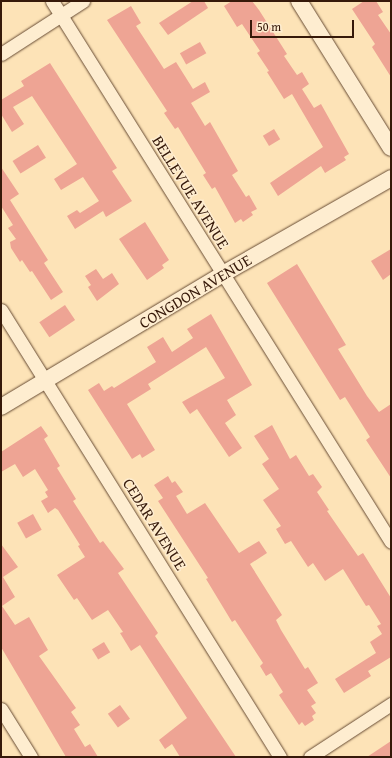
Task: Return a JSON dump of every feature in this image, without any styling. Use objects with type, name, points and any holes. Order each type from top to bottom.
[{"type":"street","name":"BELLEVUE AVENUE","points":[[52,1],[391,542]]},
{"type":"street","points":[[1,54],[83,1]]},
{"type":"street","points":[[299,1],[391,148]]},
{"type":"street","name":"CONGDON AVENUE","points":[[1,407],[223,274],[391,178]]},
{"type":"street","name":"CEDAR AVENUE","points":[[1,310],[280,757]]},
{"type":"street","points":[[310,757],[391,704]]},
{"type":"street","points":[[1,709],[31,757]]},
{"type":"building","points":[[193,1],[204,1],[208,8],[168,35],[159,23]]},
{"type":"building","points":[[232,1],[252,1],[259,10],[287,54],[284,56],[297,75],[302,72],[309,84],[302,89],[314,108],[321,104],[349,154],[344,157],[346,160],[325,173],[321,166],[278,196],[270,183],[323,147],[292,94],[284,99],[267,72],[269,71],[257,53],[260,51],[242,24],[237,27],[224,6]]},
{"type":"building","points":[[364,1],[376,1],[383,12],[378,15],[391,34],[391,77],[372,47],[375,44],[352,9]]},
{"type":"building","points":[[131,6],[141,23],[136,26],[164,69],[176,62],[193,89],[205,82],[210,92],[191,103],[205,126],[210,122],[238,171],[232,175],[246,197],[249,195],[257,209],[251,212],[253,215],[243,222],[241,219],[235,223],[215,187],[212,189],[203,175],[206,173],[178,127],[175,129],[164,113],[167,111],[107,20]]},
{"type":"building","points":[[200,42],[206,53],[186,65],[180,53]]},
{"type":"building","points":[[50,63],[117,168],[112,171],[132,201],[106,217],[103,211],[75,229],[67,216],[77,210],[80,213],[99,201],[83,177],[61,190],[54,179],[77,164],[32,96],[13,107],[24,124],[12,132],[1,114],[1,100],[24,86],[21,81]]},
{"type":"building","points":[[274,129],[280,139],[269,146],[263,136]]},
{"type":"building","points":[[38,145],[46,158],[21,174],[13,161]]},
{"type":"building","points":[[1,167],[19,194],[10,200],[48,260],[44,263],[63,292],[51,300],[32,271],[30,272],[22,260],[20,262],[11,248],[10,242],[16,239],[8,228],[13,225],[1,206]]},
{"type":"building","points":[[145,222],[169,260],[162,265],[164,268],[147,280],[119,239]]},
{"type":"building","points":[[391,249],[391,274],[383,280],[371,261]]},
{"type":"building","points":[[297,264],[346,345],[338,349],[367,396],[379,412],[391,404],[391,478],[366,440],[370,437],[345,397],[340,400],[267,283]]},
{"type":"building","points":[[96,269],[103,279],[112,273],[119,284],[97,301],[88,287],[91,285],[85,276]]},
{"type":"building","points":[[65,305],[75,320],[49,337],[39,322]]},
{"type":"building","points":[[211,314],[252,385],[227,400],[236,415],[225,423],[242,448],[229,457],[197,409],[190,414],[182,402],[225,378],[206,347],[148,384],[151,389],[127,404],[155,450],[142,458],[140,454],[132,459],[88,390],[99,383],[104,391],[112,386],[114,388],[156,362],[147,347],[163,337],[172,352],[193,338],[187,329]]},
{"type":"building","points":[[272,425],[290,459],[296,455],[309,476],[313,474],[322,487],[317,492],[329,510],[327,511],[358,556],[363,553],[391,598],[391,657],[368,671],[371,676],[344,693],[335,679],[376,653],[370,642],[382,634],[377,626],[381,624],[369,605],[366,606],[343,569],[325,581],[313,563],[308,567],[291,541],[285,544],[276,529],[281,526],[263,500],[279,489],[262,464],[269,459],[254,436]]},
{"type":"building","points":[[41,426],[48,436],[44,439],[60,466],[57,468],[76,499],[73,501],[100,543],[103,541],[124,569],[118,573],[158,633],[155,636],[236,757],[180,757],[172,744],[165,749],[159,740],[187,718],[140,645],[131,651],[120,633],[123,632],[108,610],[92,620],[77,598],[74,600],[57,575],[85,557],[78,546],[80,545],[58,510],[55,508],[48,513],[41,501],[48,497],[45,492],[48,490],[35,469],[23,477],[15,464],[1,472],[1,452]]},
{"type":"building","points":[[168,476],[172,483],[175,481],[183,492],[176,496],[187,514],[205,503],[239,553],[259,541],[267,553],[250,564],[282,615],[276,620],[281,630],[305,669],[308,667],[318,683],[307,690],[316,703],[311,706],[316,713],[312,716],[314,720],[305,726],[302,722],[299,725],[279,695],[283,692],[271,673],[266,676],[260,666],[263,663],[235,620],[232,622],[206,579],[208,578],[158,501],[163,498],[154,485]]},
{"type":"building","points":[[33,514],[42,530],[26,538],[17,523]]},
{"type":"building","points":[[1,544],[18,567],[3,577],[15,597],[2,606],[15,625],[29,617],[48,650],[39,656],[76,708],[71,712],[80,725],[74,729],[85,747],[90,744],[98,757],[66,757],[1,647]]},
{"type":"building","points":[[104,642],[110,652],[98,659],[92,649]]},
{"type":"building","points":[[120,705],[130,719],[118,728],[108,714]]},
{"type":"building","points":[[391,741],[391,757],[367,757]]}]
